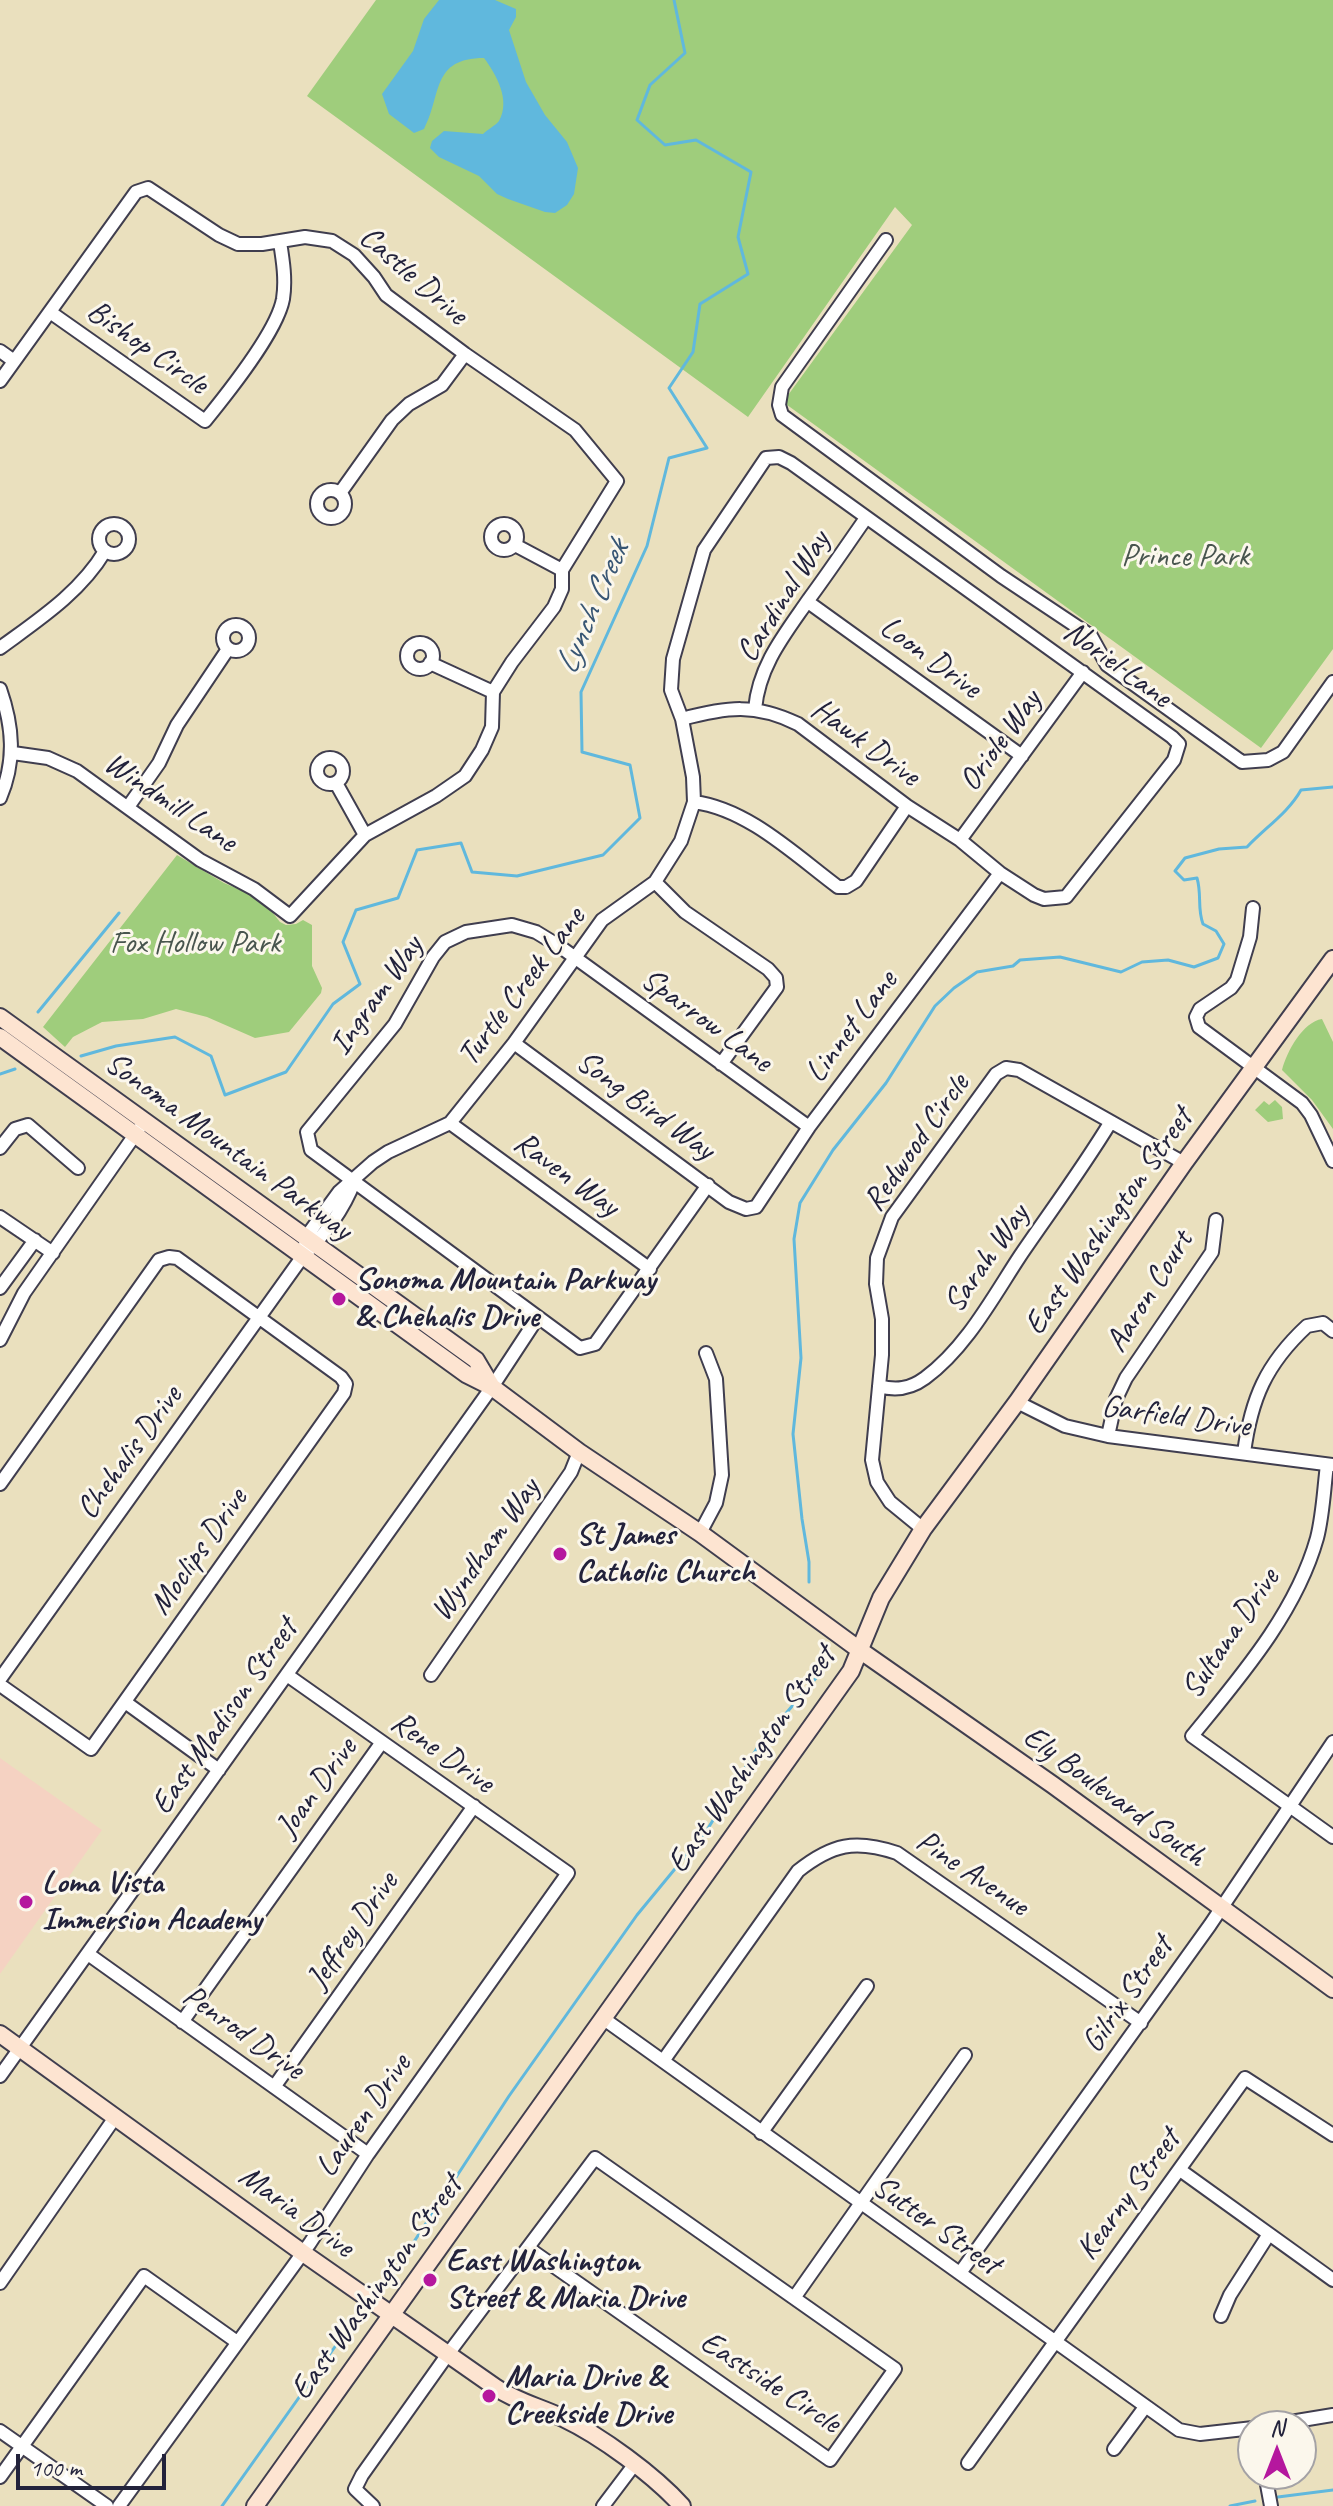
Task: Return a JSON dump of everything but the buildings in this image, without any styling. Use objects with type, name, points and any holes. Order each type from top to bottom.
[{"type":"main road","name":"East Washington Street","points":[[255,2506],[851,1671],[881,1598],[923,1529],[1017,1402],[1253,1066],[1333,959]]},
{"type":"main road","name":"Sonoma Mountain Parkway","points":[[0,1017],[139,1128]]},
{"type":"main road","name":"Sonoma Mountain Parkway","points":[[0,1037],[139,1128],[476,1360],[492,1387],[861,1651]]},
{"type":"main road","name":"Ely Boulevard South","points":[[861,1651],[1053,1785],[1333,1989]]},
{"type":"main road","name":"Maria Drive","points":[[0,2034],[510,2398],[562,2418],[665,2487],[682,2506]]},
{"type":"street","name":"Castle Drive","points":[[0,381],[136,192],[148,188],[160,194],[219,235],[238,244],[305,237],[332,241],[354,255],[386,295],[575,430],[617,481],[562,570]]},
{"type":"street","points":[[886,240],[782,387],[779,405],[782,415],[1001,576],[1091,636],[1107,665],[1242,762],[1268,760],[1283,752],[1333,682]]},
{"type":"street","name":"Bishop Circle","points":[[50,312],[205,421],[270,330],[283,300],[284,271],[280,242]]},
{"type":"street","points":[[0,351],[14,361]]},
{"type":"street","points":[[340,493],[392,420],[409,404],[442,385],[465,354]]},
{"type":"street","name":"Turtle Creek Lane","points":[[308,1246],[348,1199],[354,1182],[388,1152],[450,1123],[514,1043],[602,920],[655,882],[681,841],[694,802],[693,777],[682,719],[671,690],[673,659],[704,550],[766,458],[779,457],[791,463],[866,518]]},
{"type":"street","name":"Cardinal Way","points":[[755,709],[763,670],[784,634],[866,518]]},
{"type":"street","name":"Noriel Lane","points":[[866,518],[1179,744],[1174,760],[1066,897]]},
{"type":"street","points":[[336,783],[365,835],[436,796],[465,776],[492,727],[493,692],[554,607],[562,589],[562,570],[515,545]]},
{"type":"street","points":[[0,648],[77,588],[94,571],[105,551]]},
{"type":"street","name":"Loon Drive","points":[[808,602],[1022,756]]},
{"type":"street","points":[[128,807],[159,763],[177,725],[228,649]]},
{"type":"street","points":[[430,663],[493,692]]},
{"type":"street","name":"Oriole Way","points":[[960,840],[1083,672]]},
{"type":"street","points":[[0,689],[9,721],[13,753],[0,798]]},
{"type":"street","name":"Hawk Drive","points":[[682,719],[728,708],[777,714],[798,724],[907,806],[960,840],[1000,873],[1034,895],[1044,899],[1066,897]]},
{"type":"street","name":"Windmill Lane","points":[[13,753],[48,758],[77,771],[200,860],[254,889],[290,916],[365,835]]},
{"type":"street","points":[[694,802],[731,812],[838,887],[846,887],[856,881],[907,806]]},
{"type":"street","name":"Linnet Lane","points":[[746,1209],[756,1207],[809,1127],[1000,873]]},
{"type":"street","points":[[655,882],[685,912],[768,969],[776,978],[777,987],[721,1064]]},
{"type":"street","points":[[1253,908],[1250,937],[1237,980],[1231,988],[1200,1009],[1196,1017],[1199,1027],[1307,1108],[1333,1161]]},
{"type":"street","name":"Ingram Way","points":[[354,1182],[311,1150],[307,1132],[395,1024],[433,957],[445,942],[466,932],[512,925],[536,932],[574,957]]},
{"type":"street","name":"Sparrow Lane","points":[[574,957],[809,1127]]},
{"type":"street","name":"Song Bird Way","points":[[514,1043],[729,1202],[746,1209]]},
{"type":"street","name":"Redwood Circle","points":[[923,1529],[890,1502],[877,1482],[872,1460],[882,1319],[876,1284],[877,1258],[892,1217],[996,1074],[1006,1068],[1019,1070],[1184,1163]]},
{"type":"street","name":"Raven Way","points":[[450,1123],[650,1269]]},
{"type":"street","name":"Sarah Way","points":[[879,1386],[893,1390],[910,1387],[926,1377],[954,1350],[1067,1191],[1110,1123]]},
{"type":"street","points":[[0,1148],[15,1129],[28,1125],[78,1168]]},
{"type":"street","points":[[2,1331],[24,1293],[139,1128]]},
{"type":"street","points":[[354,1182],[580,1348],[595,1344],[708,1185]]},
{"type":"street","points":[[0,1217],[53,1253]]},
{"type":"street","name":"Aaron Court","points":[[1108,1436],[1116,1399],[1126,1378],[1212,1252],[1216,1220]]},
{"type":"street","points":[[0,1288],[35,1240]]},
{"type":"street","name":"Chehalis Drive","points":[[0,1682],[308,1246]]},
{"type":"street","points":[[0,1484],[159,1260],[177,1258],[258,1318]]},
{"type":"street","points":[[492,1387],[538,1317]]},
{"type":"street","name":"Moclips Drive","points":[[0,1682],[91,1749],[125,1702],[344,1393],[346,1384],[341,1377],[258,1318]]},
{"type":"street","points":[[1244,1453],[1256,1393],[1262,1381],[1307,1326],[1323,1323],[1333,1331]]},
{"type":"street","points":[[700,1533],[716,1503],[722,1475],[716,1379],[706,1353]]},
{"type":"street","name":"East Madison Street","points":[[0,2076],[492,1387]]},
{"type":"street","name":"Garfield Drive","points":[[1017,1402],[1065,1426],[1108,1436],[1330,1465]]},
{"type":"street","name":"Wyndham Way","points":[[431,1675],[571,1472],[579,1452]]},
{"type":"street","name":"Sultana Drive","points":[[1288,1805],[1192,1736],[1277,1623],[1304,1573],[1318,1536],[1330,1465]]},
{"type":"street","name":"Rene Drive","points":[[287,1675],[568,1873]]},
{"type":"street","points":[[125,1702],[219,1770]]},
{"type":"street","name":"Joan Drive","points":[[182,2022],[382,1742]]},
{"type":"street","name":"Gilrix Street","points":[[960,2273],[1141,2023],[1333,1742]]},
{"type":"street","points":[[1288,1805],[1333,1837]]},
{"type":"street","name":"Jeffrey Drive","points":[[274,2087],[474,1806]]},
{"type":"street","name":"Pine Avenue","points":[[663,2061],[798,1871],[828,1850],[848,1845],[897,1853],[1141,2023]]},
{"type":"street","name":"Lauren Drive","points":[[119,2506],[303,2253],[368,2154],[568,1873]]},
{"type":"street","name":"Penrod Drive","points":[[88,1954],[368,2154]]},
{"type":"street","points":[[761,2133],[867,1986]]},
{"type":"street","name":"Sutter Street","points":[[604,2019],[1179,2430],[1200,2434],[1237,2430]]},
{"type":"street","points":[[794,2298],[965,2055]]},
{"type":"street","name":"Kearny Street","points":[[968,2463],[1245,2078],[1329,2132]]},
{"type":"street","points":[[0,2283],[116,2116]]},
{"type":"street","points":[[1329,2132],[1333,2116]]},
{"type":"street","name":"Eastside Circle","points":[[595,2158],[895,2369],[830,2460],[528,2248],[595,2158]]},
{"type":"street","points":[[1180,2170],[1333,2280]]},
{"type":"street","points":[[1221,2316],[1230,2295],[1269,2234]]},
{"type":"street","points":[[373,2506],[355,2489],[362,2475],[528,2248]]},
{"type":"street","points":[[0,2477],[144,2276],[237,2342]]},
{"type":"street","points":[[1114,2449],[1145,2407]]},
{"type":"street","points":[[0,2431],[107,2506]]},
{"type":"street","points":[[603,2506],[634,2465]]},
{"type":"shaded area","name":"Loma Vista Immersion Academy","points":[[0,1758],[102,1830],[0,1974]]},
{"type":"green space","name":"Prince Park","points":[[376,0],[1333,0],[1333,649],[1261,748],[783,402],[912,225],[895,207],[748,417],[307,96]]},
{"type":"green space","name":"Fox Hollow Park","points":[[177,855],[224,883],[253,895],[265,903],[280,922],[286,925],[303,920],[312,925],[312,966],[322,988],[321,993],[289,1032],[255,1038],[207,1017],[176,1009],[143,1019],[102,1022],[73,1037],[65,1047],[43,1027]]},
{"type":"green space","points":[[1322,1019],[1333,1042],[1333,1129],[1312,1100],[1282,1070],[1302,1031]]},
{"type":"green space","points":[[1275,1100],[1282,1107],[1283,1119],[1268,1122],[1255,1110],[1264,1101],[1269,1105]]},
{"type":"water","points":[[439,0],[495,0],[516,9],[516,17],[509,30],[526,82],[545,115],[567,142],[578,168],[574,194],[567,205],[555,213],[497,194],[479,176],[439,157],[430,148],[432,141],[444,131],[483,134],[499,121],[503,96],[484,58],[455,64],[446,72],[424,129],[414,133],[389,114],[382,94],[413,51],[424,19]]},
{"type":"waterway","name":"Lynch Creek","points":[[81,1056],[116,1046],[175,1037],[211,1056],[225,1095],[286,1072],[333,1004],[360,984],[343,942],[356,910],[398,898],[417,850],[461,843],[472,872],[517,876],[603,855],[640,818],[630,765],[582,752],[581,692],[647,546],[669,458],[707,448],[669,388],[693,352],[700,304],[748,274],[738,237],[751,172],[696,140],[665,145],[637,120],[650,85],[685,53],[674,0]]},
{"type":"waterway","points":[[809,1582],[793,1434],[801,1358],[794,1239],[800,1203],[833,1150],[886,1083],[935,1006],[977,972],[1013,966],[1020,960],[1060,957],[1121,972],[1142,962],[1168,960],[1194,967],[1218,958],[1224,944],[1216,931],[1203,924],[1197,878],[1184,880],[1175,871],[1185,858],[1219,849],[1247,847],[1283,813],[1301,790],[1333,787]]},
{"type":"waterway","points":[[38,1012],[119,913]]},
{"type":"waterway","name":"Lynch Creek","points":[[0,1074],[15,1069]]},
{"type":"waterway","points":[[381,2287],[389,2280],[509,2096],[637,1915],[707,1830],[759,1745],[828,1664],[826,1646]]},
{"type":"waterway","points":[[222,2506],[361,2310]]},
{"type":"waterway","points":[[1278,2497],[1333,2490]]},
{"type":"waterway","points":[[1230,2506],[1255,2501]]},
{"type":"place","name":"Sonoma Mountain Parkway & Chehalis Drive","points":[[339,1299]]},
{"type":"place","name":"St James Catholic Church","points":[[560,1554]]},
{"type":"place","name":"Loma Vista Immersion Academy","points":[[26,1902]]},
{"type":"place","name":"East Washington Street & Maria Drive","points":[[430,2280]]},
{"type":"place","name":"Maria Drive & Creekside Drive","points":[[489,2396]]}]
